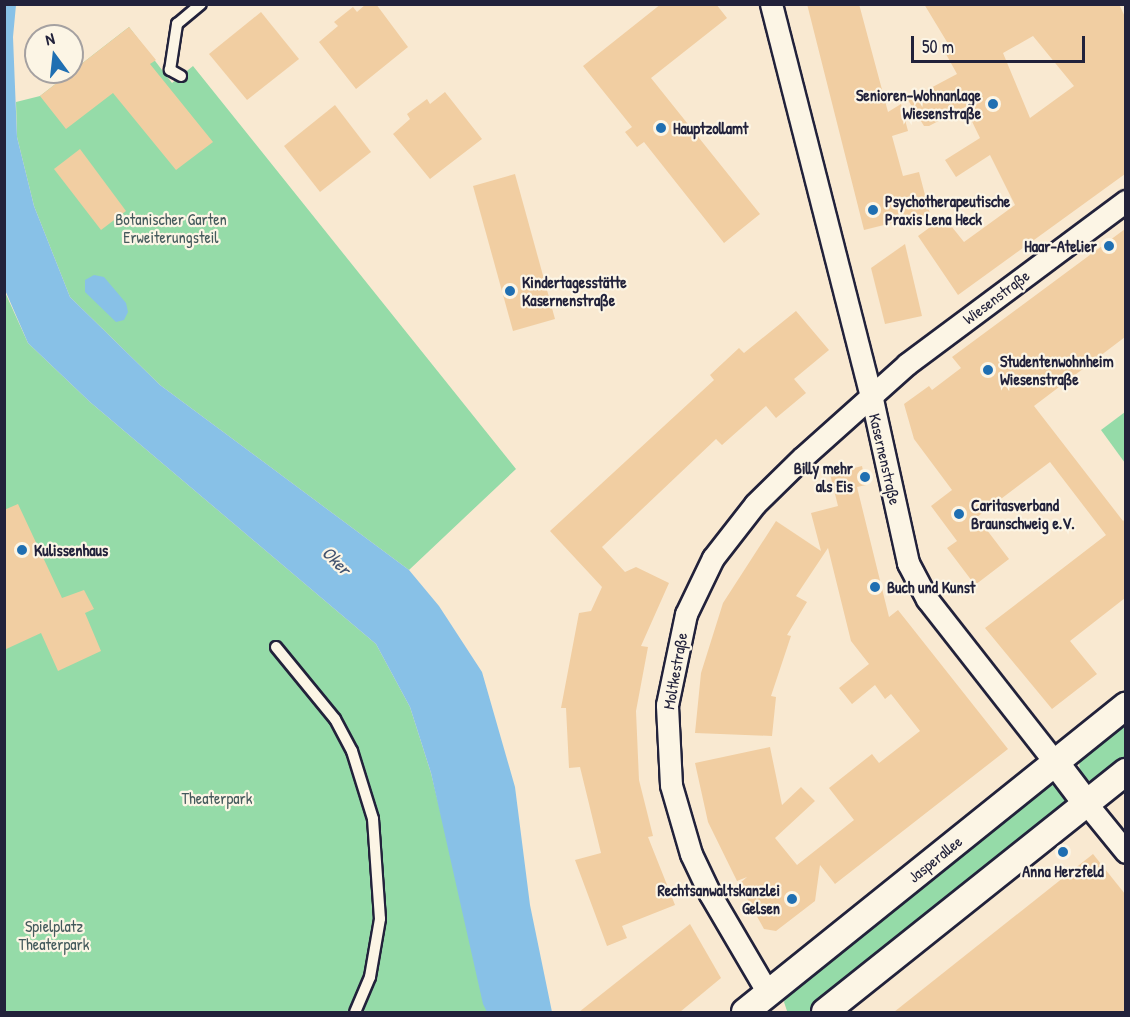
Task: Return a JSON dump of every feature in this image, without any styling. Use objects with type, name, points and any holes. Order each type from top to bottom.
[{"type":"street","name":"Kasernenstraße","points":[[771,4],[872,399],[916,582],[1125,852]]},
{"type":"street","name":"Wiesenstraße","points":[[872,399],[907,364],[1125,201]]},
{"type":"street","name":"Moltkestraße","points":[[773,1003],[710,894],[692,854],[671,785],[667,705],[686,614],[713,558],[755,504],[802,458],[872,399]]},
{"type":"street","name":"Jasperallee","points":[[745,1012],[773,1003],[1055,762],[1125,706]]},
{"type":"street","points":[[825,1012],[1125,771]]},
{"type":"lane","points":[[181,76],[170,70],[177,24],[201,4]]},
{"type":"lane","points":[[276,647],[336,720],[352,750],[373,819],[380,919],[370,977],[355,1012]]},
{"type":"green space","name":"Botanischer Garten Erweiterungsteil","points":[[129,27],[172,83],[193,66],[516,469],[409,570],[160,385],[70,297],[34,206],[17,137],[16,102],[40,96],[55,84],[84,84],[84,62]]},
{"type":"green space","name":"Theaterpark","points":[[4,290],[28,343],[90,402],[376,644],[410,707],[431,773],[489,1012],[5,1012]]},
{"type":"green space","points":[[1125,412],[1125,463],[1101,430]]},
{"type":"green space","points":[[1125,720],[1125,759],[1101,778],[1090,781],[1080,775],[1079,759]]},
{"type":"green space","points":[[1057,783],[1068,797],[1059,814],[809,1012],[787,1011],[784,1002],[788,992],[1041,790]]},
{"type":"water","name":"Oker","points":[[4,5],[16,5],[13,37],[17,137],[34,206],[70,297],[160,385],[409,570],[439,606],[482,672],[515,787],[530,905],[552,1012],[487,1012],[483,1004],[431,773],[410,707],[376,644],[90,402],[28,343],[5,290]]},
{"type":"water","points":[[94,275],[104,277],[126,303],[128,312],[124,320],[116,322],[85,292],[85,280]]},
{"type":"building","points":[[366,4],[376,4],[408,47],[356,89],[319,42],[338,26],[334,22],[353,7],[357,12]]},
{"type":"building","name":"Hauptzollamt","points":[[661,4],[716,4],[727,18],[651,78],[760,214],[724,243],[644,142],[637,147],[625,132],[632,127],[583,66]]},
{"type":"building","points":[[807,4],[859,4],[888,112],[901,104],[908,131],[892,136],[903,176],[919,172],[930,214],[907,220],[896,203],[900,221],[864,230]]},
{"type":"building","points":[[924,4],[1119,4],[1125,17],[1125,174],[958,295],[918,236],[944,217],[964,242],[1015,205],[990,155],[956,177],[945,160],[980,138],[965,107],[929,126],[924,126],[908,100],[957,74],[941,45],[947,42]],"holes":[[[1033,36],[1074,86],[1030,118],[1003,53]]]},
{"type":"building","points":[[261,12],[299,59],[247,100],[209,54]]},
{"type":"building","points":[[129,27],[156,60],[150,64],[213,142],[176,170],[113,93],[66,129],[40,96],[55,84],[84,84],[84,62]]},
{"type":"building","points":[[445,92],[482,139],[430,179],[393,134],[410,119],[407,114],[427,99],[430,104]]},
{"type":"building","points":[[335,105],[371,152],[320,192],[284,146]]},
{"type":"building","points":[[80,149],[126,211],[101,230],[54,169]]},
{"type":"building","name":"Kindertagesstätte Kasernenstraße","points":[[515,174],[555,319],[513,331],[473,186]]},
{"type":"building","points":[[1125,229],[1125,337],[1034,406],[1123,521],[1125,519],[1125,598],[1070,641],[1097,674],[1052,709],[985,628],[1106,535],[1050,462],[977,517],[1009,559],[975,585],[947,548],[957,541],[931,506],[952,490],[914,439],[904,404],[929,386],[932,390],[961,368],[952,357]]},
{"type":"building","points":[[905,244],[922,316],[885,324],[871,268]]},
{"type":"building","points":[[796,311],[829,350],[794,379],[806,393],[776,418],[766,406],[722,445],[716,439],[602,547],[625,572],[636,567],[669,583],[641,646],[648,647],[636,711],[639,780],[653,836],[648,837],[675,905],[622,926],[627,938],[607,946],[575,860],[601,853],[580,767],[569,768],[566,708],[561,708],[579,613],[591,611],[602,587],[550,531],[714,380],[710,375],[739,348],[744,353]]},
{"type":"building","points":[[862,466],[866,485],[857,487],[889,617],[898,610],[1008,749],[835,884],[820,865],[815,901],[776,931],[764,929],[739,884],[747,877],[737,881],[708,822],[695,763],[770,747],[782,805],[801,787],[815,801],[775,838],[797,865],[854,820],[829,788],[872,754],[879,763],[920,731],[891,694],[885,699],[875,685],[852,704],[839,688],[869,664],[851,641],[828,548],[796,596],[807,602],[787,635],[791,636],[771,696],[776,697],[772,736],[695,733],[701,673],[723,603],[776,521],[821,551],[811,513],[838,506],[830,474]]},
{"type":"building","name":"Kulissenhaus","points":[[18,504],[62,598],[84,590],[94,609],[85,613],[101,651],[58,671],[41,633],[4,650],[4,510]]},
{"type":"building","points":[[1093,854],[1125,894],[1125,1012],[894,1012]]},
{"type":"building","points":[[690,924],[721,978],[680,1012],[579,1012]]},
{"type":"place","name":"Senioren-Wohnanlage Wiesenstraße","points":[[993,104]]},
{"type":"place","name":"Hauptzollamt","points":[[661,128]]},
{"type":"place","name":"Psychotherapeutische Praxis Lena Heck","points":[[873,210]]},
{"type":"place","name":"Haar-Atelier","points":[[1109,246]]},
{"type":"place","name":"Kindertagesstätte Kasernenstraße","points":[[510,291]]},
{"type":"place","name":"Studentenwohnheim Wiesenstraße","points":[[988,370]]},
{"type":"place","name":"Billy mehr als Eis","points":[[865,477]]},
{"type":"place","name":"Caritasverband Braunschweig e.V.","points":[[959,514]]},
{"type":"place","name":"Kulissenhaus","points":[[22,550]]},
{"type":"place","name":"Buch und Kunst","points":[[875,587]]},
{"type":"place","name":"Anna Herzfeld","points":[[1063,852]]},
{"type":"place","name":"Rechtsanwaltskanzlei Gelsen","points":[[792,899]]},
{"type":"park label","name":"Spielplatz Theaterpark","points":[[54,935]]}]
